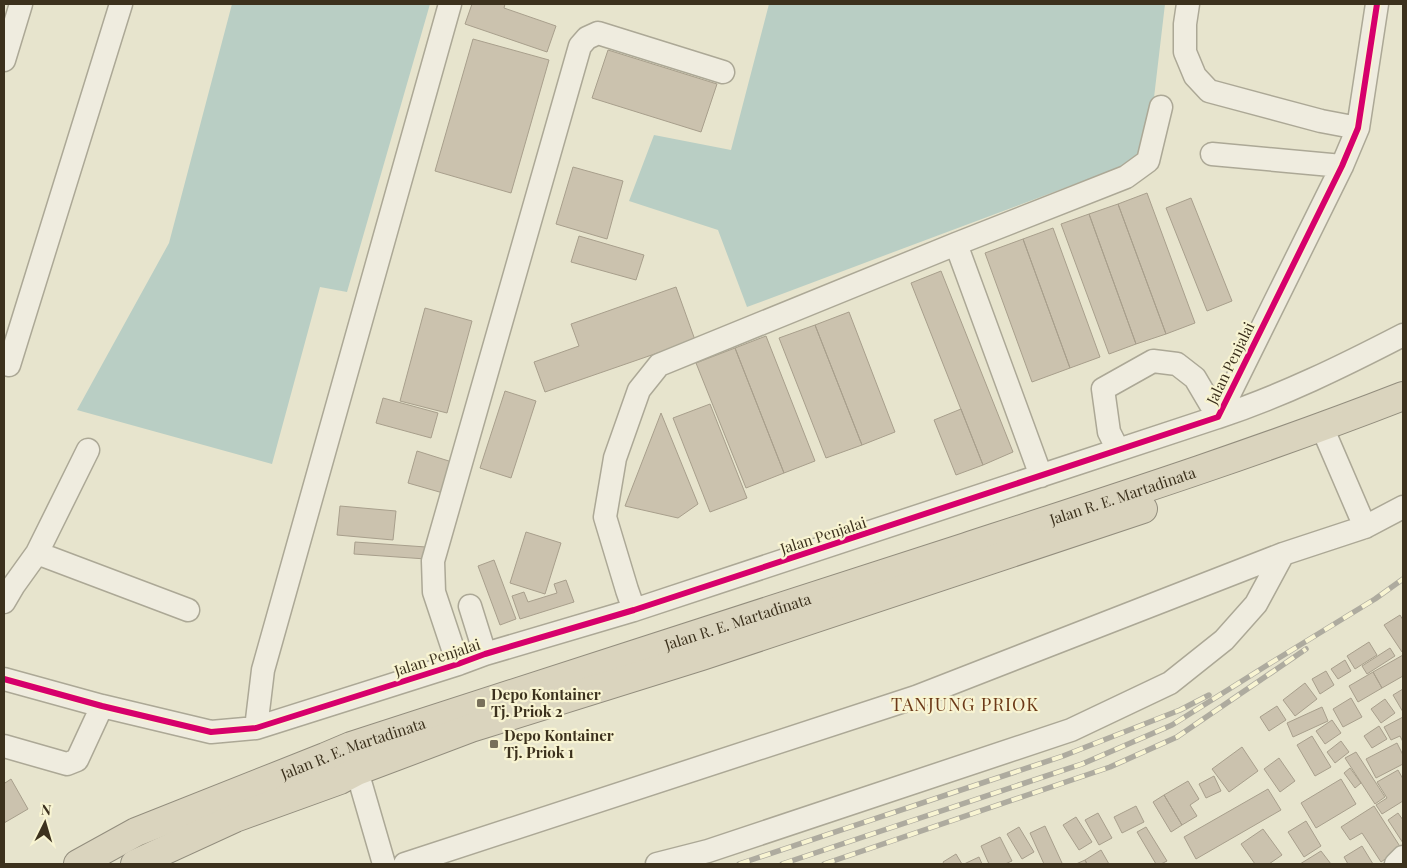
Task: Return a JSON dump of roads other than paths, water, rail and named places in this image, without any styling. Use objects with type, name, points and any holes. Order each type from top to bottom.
[{"type":"highway","name":"Jalan R. E. Martadinata","points":[[1326,436],[1403,396]]},
{"type":"highway","name":"Jalan R. E. Martadinata","points":[[78,864],[136,832],[326,757],[354,759],[871,578],[1169,480],[1403,416]]},
{"type":"highway","name":"Jalan R. E. Martadinata","points":[[134,864],[235,818],[340,780],[354,759]]},
{"type":"street","points":[[4,60],[21,4]]},
{"type":"street","points":[[4,364],[9,365],[120,4]]},
{"type":"street","points":[[256,728],[263,670],[450,4]]},
{"type":"street","points":[[1188,4],[1185,24],[1185,52],[1195,76],[1209,91],[1321,121],[1358,128]]},
{"type":"street","name":"Jalan Penjalai","points":[[1218,417],[1342,166],[1358,128],[1377,4]]},
{"type":"street","points":[[458,664],[434,592],[432,561],[580,46],[587,38],[598,33],[723,72]]},
{"type":"street","points":[[634,610],[605,517],[616,458],[639,390],[659,365],[1126,177],[1148,161],[1161,107]]},
{"type":"street","points":[[1212,154],[1342,166]]},
{"type":"street","points":[[956,244],[1041,476]]},
{"type":"street","name":"Jalan Penjalai","points":[[4,679],[102,706],[211,732],[256,728],[485,654],[634,610],[1218,417],[1337,369],[1403,335]]},
{"type":"street","points":[[1118,450],[1109,432],[1103,389],[1153,361],[1177,364],[1195,378],[1218,417]]},
{"type":"street","points":[[1326,436],[1365,527]]},
{"type":"street","points":[[4,602],[37,553],[88,450]]},
{"type":"street","points":[[405,864],[916,697],[1283,554],[1365,527],[1403,507]]},
{"type":"street","points":[[37,553],[188,610]]},
{"type":"street","points":[[657,864],[708,851],[1072,730],[1170,683],[1224,640],[1237,626],[1256,604],[1283,554]]},
{"type":"street","points":[[470,606],[485,654]]},
{"type":"street","points":[[4,746],[67,764],[77,760],[102,706]]},
{"type":"street","points":[[354,759],[384,864]]},
{"type":"street","points":[[1396,864],[1403,857]]},
{"type":"railway","points":[[782,864],[1082,764],[1172,725],[1375,599],[1403,579]]},
{"type":"railway","points":[[824,864],[1110,767],[1177,737],[1306,649]]},
{"type":"railway","points":[[739,864],[1063,756],[1180,710],[1209,695]]},
{"type":"place","name":"Depo Kontainer Tj. Priok 2","points":[[481,703]]},
{"type":"place","name":"Depo Kontainer Tj. Priok 1","points":[[494,744]]},
{"type":"district","name":"TANJUNG PRIOK","points":[[965,704]]}]
